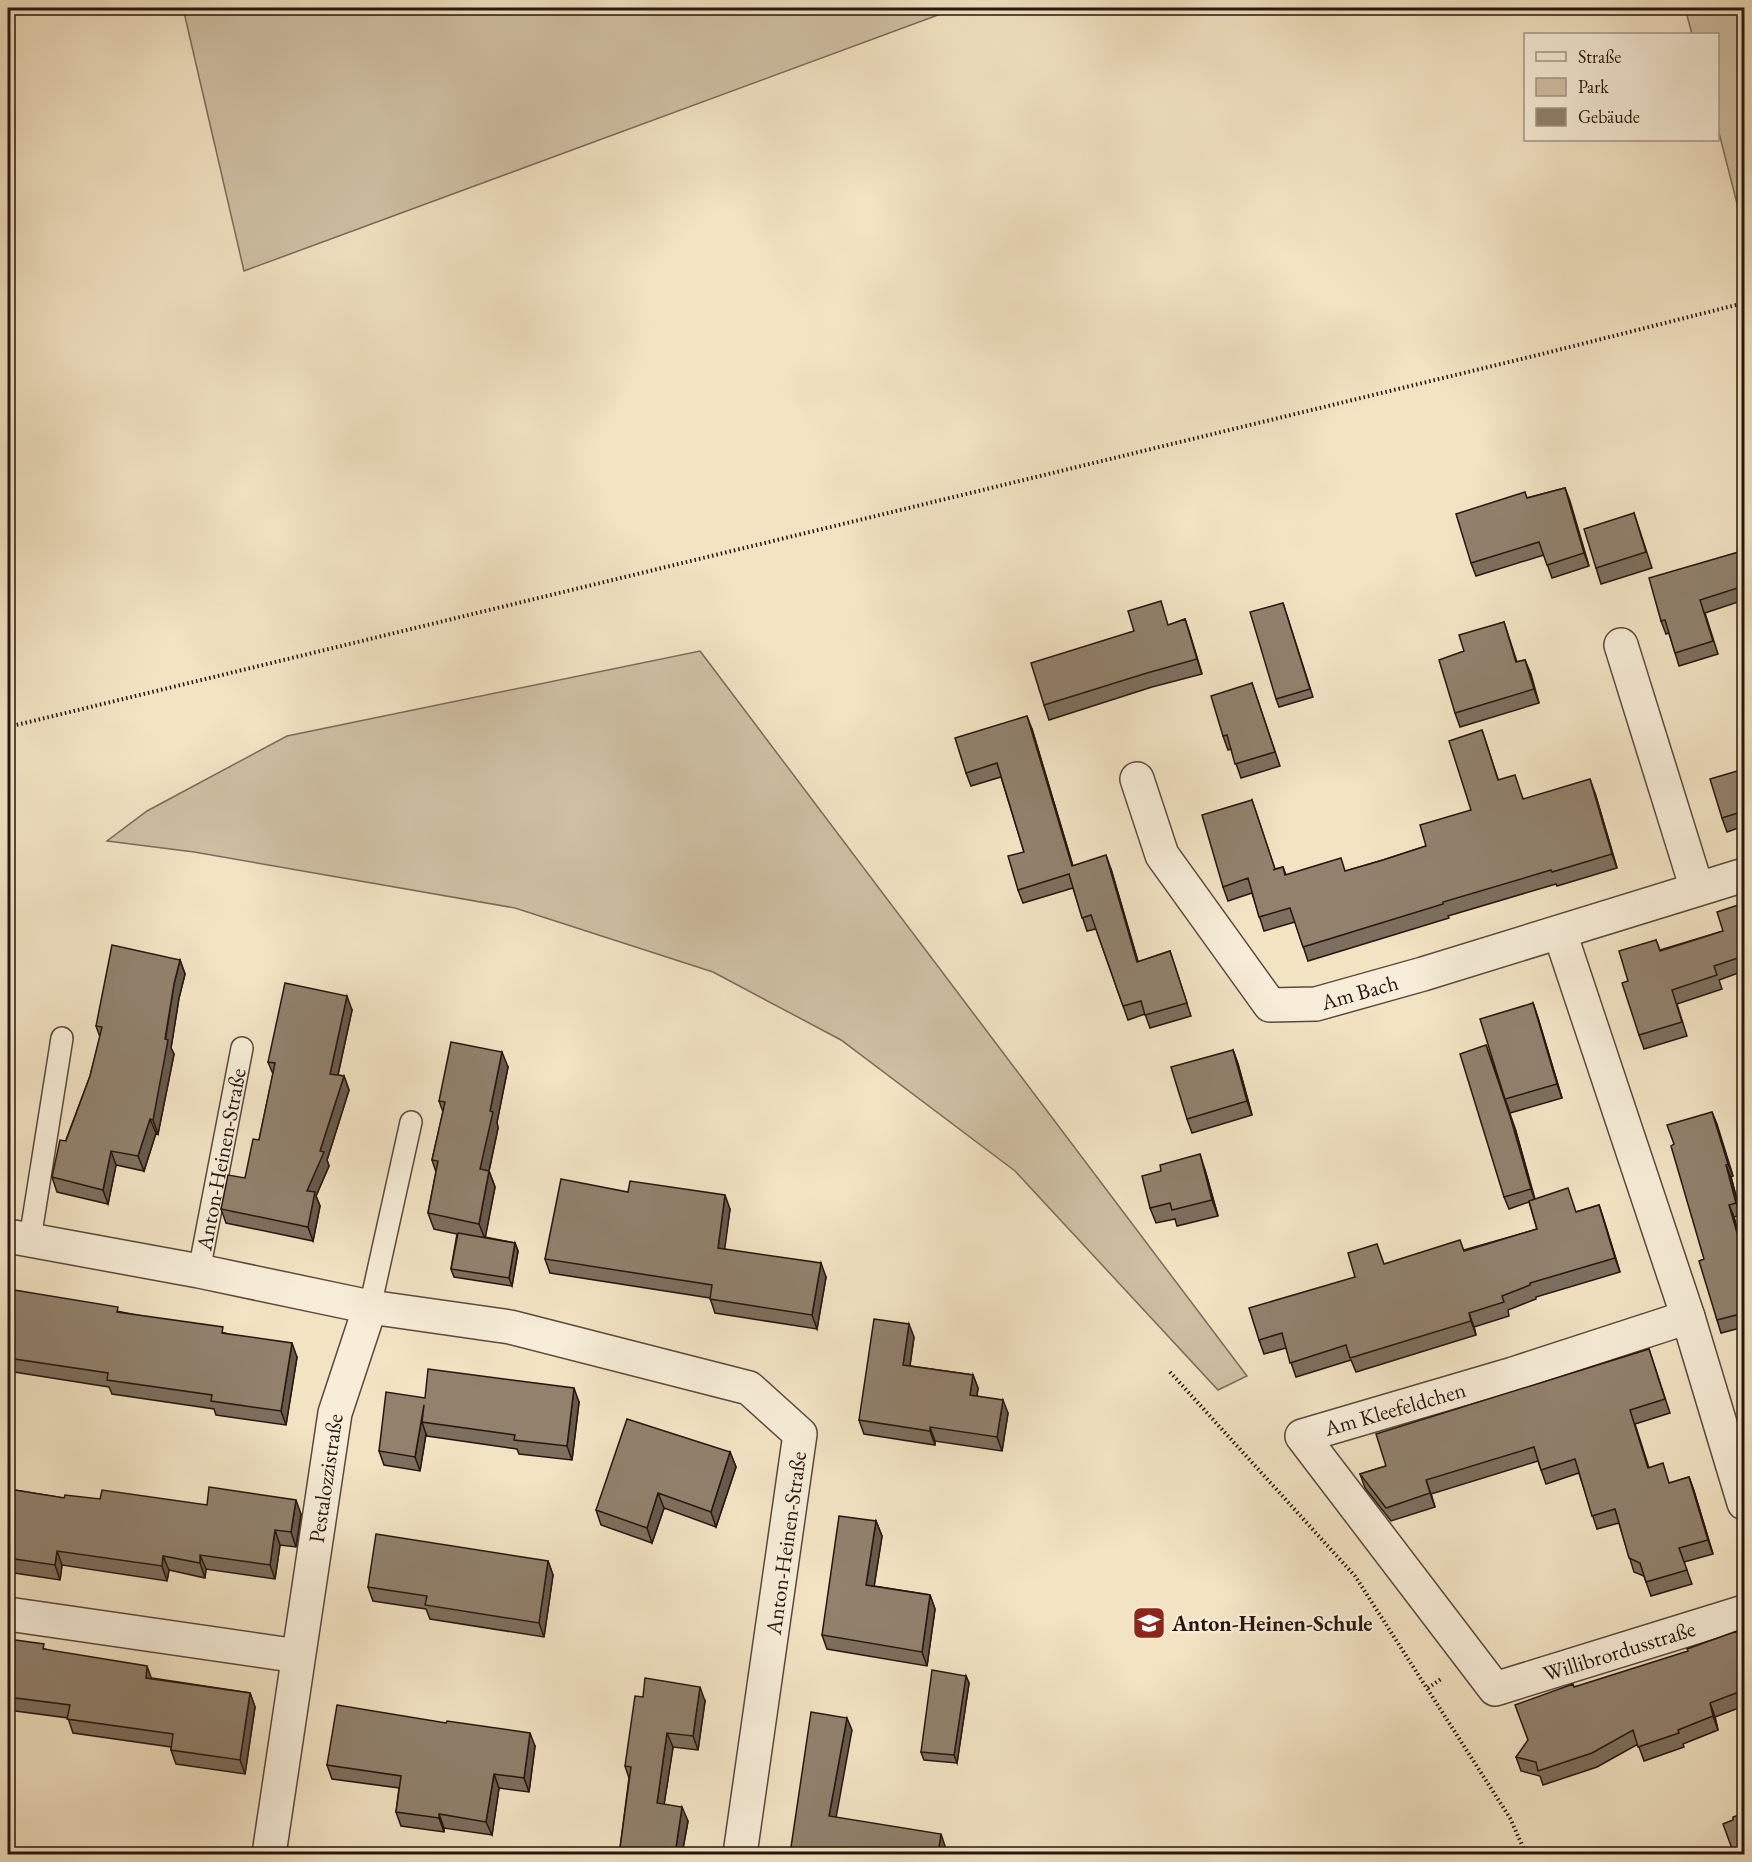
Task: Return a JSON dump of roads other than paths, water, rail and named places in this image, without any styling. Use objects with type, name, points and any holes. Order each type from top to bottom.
[{"type":"street","points":[[1621,645],[1697,889]]},
{"type":"street","name":"Am Bach","points":[[1137,779],[1162,855],[1270,1005],[1316,1004],[1560,933],[1744,875]]},
{"type":"street","points":[[1560,933],[1688,1317],[1744,1503]]},
{"type":"street","name":"Anton-Heinen-Straße","points":[[19,1238],[199,1271],[370,1307],[510,1327],[749,1388],[800,1434],[740,1854]]},
{"type":"street","name":"Pestalozzistraße","points":[[269,1854],[335,1413],[370,1307]]},
{"type":"street","name":"Am Kleefeldchen","points":[[1495,1689],[1302,1436],[1513,1374],[1688,1317]]},
{"type":"street","name":"Willibrordusstraße","points":[[1495,1689],[1744,1612]]},
{"type":"street","points":[[8,1614],[298,1656]]},
{"type":"lane","name":"Anton-Heinen-Straße","points":[[19,1238],[62,1038]]},
{"type":"lane","name":"Anton-Heinen-Straße","points":[[199,1271],[242,1048]]},
{"type":"lane","points":[[370,1307],[411,1122]]},
{"type":"place","name":"Anton-Heinen-Schule","points":[[1149,1623]]}]
